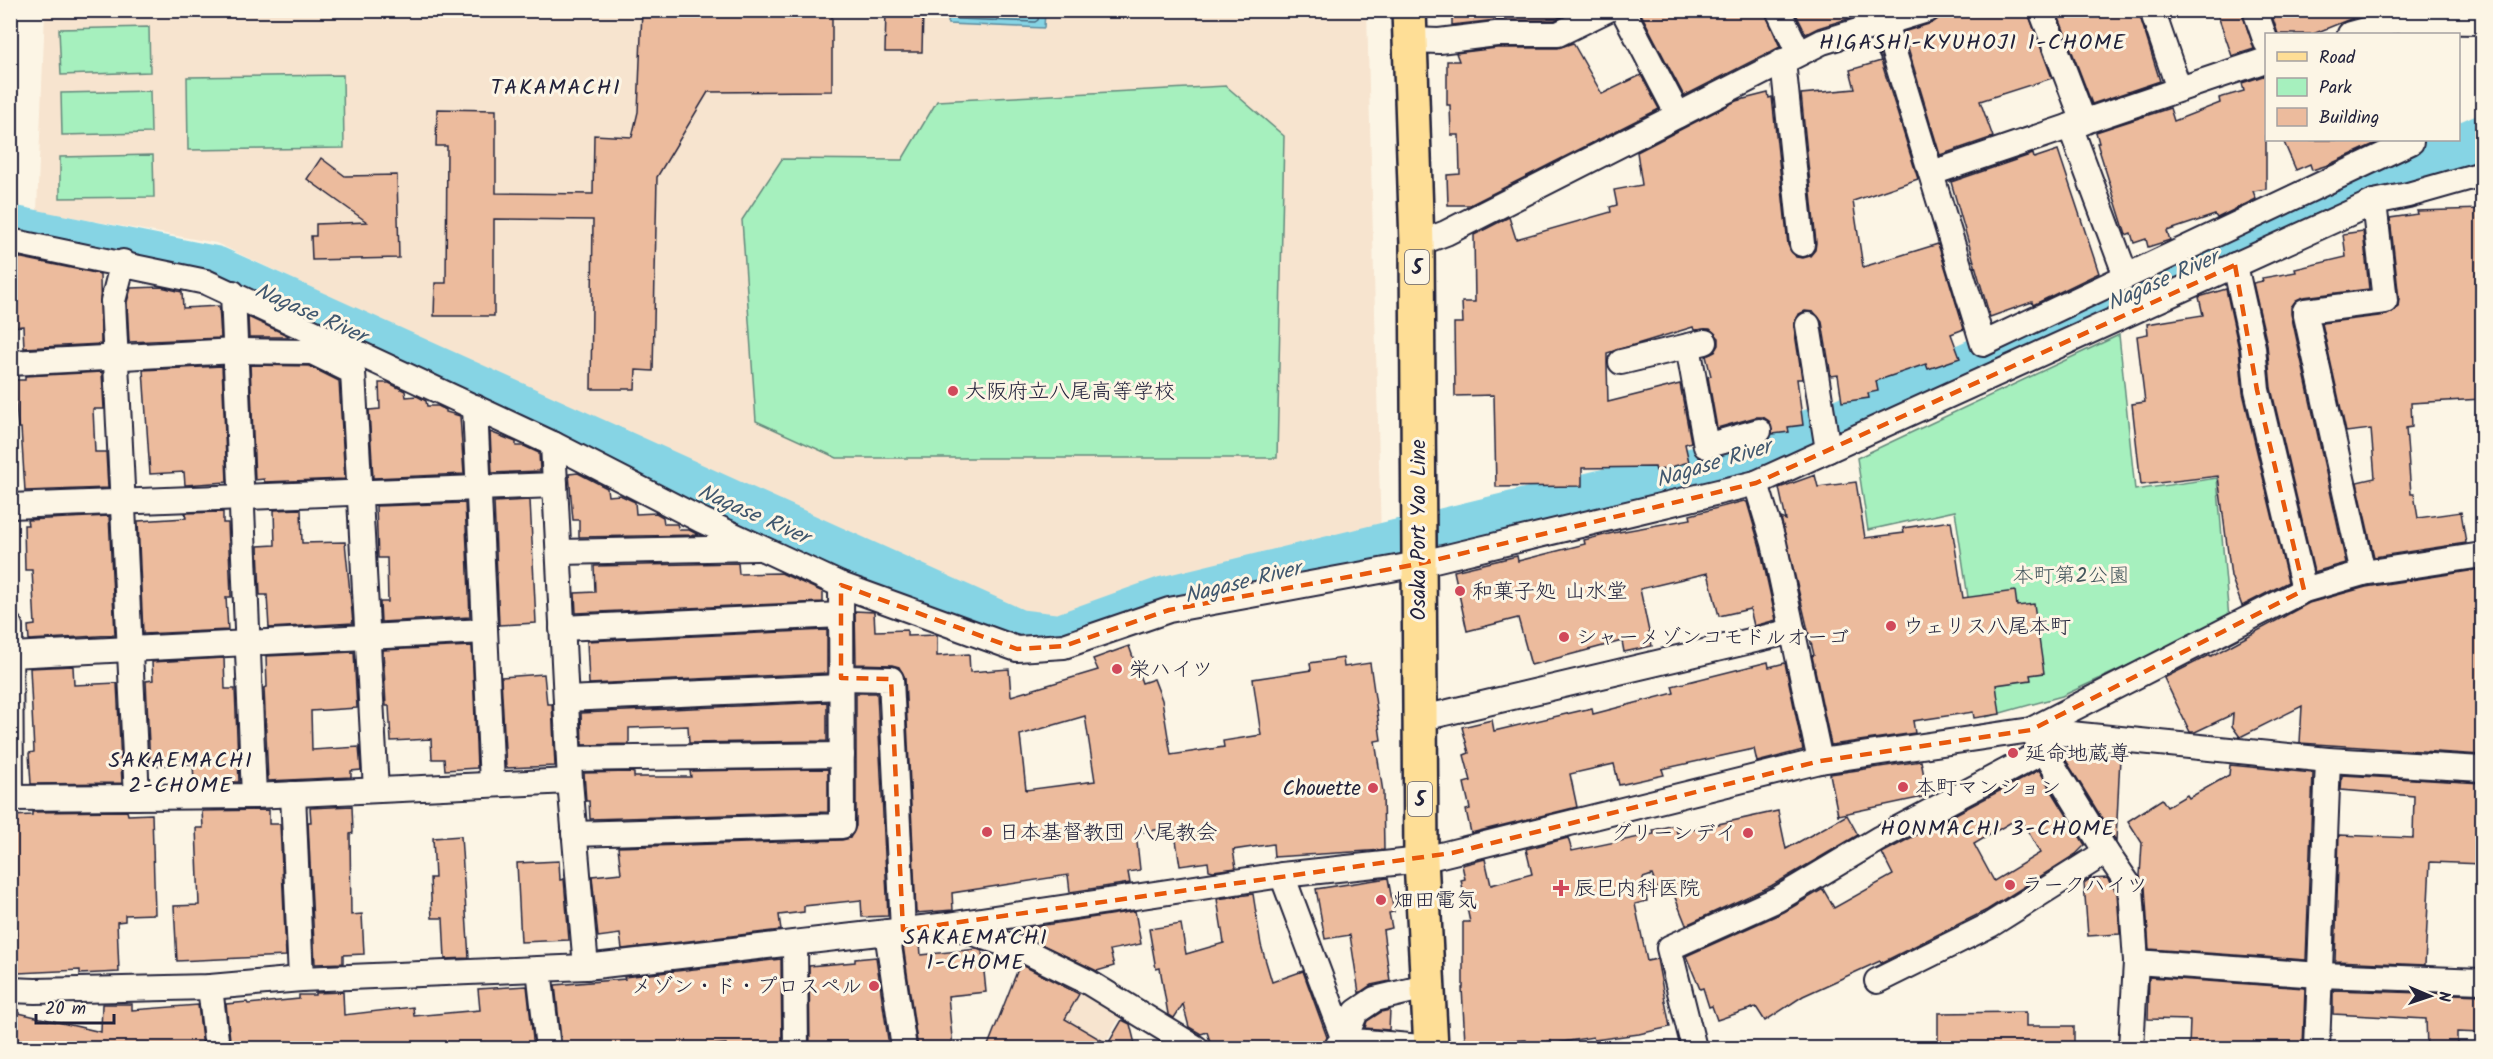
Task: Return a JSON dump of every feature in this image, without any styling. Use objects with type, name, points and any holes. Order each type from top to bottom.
[{"type":"main road","name":"Osaka Port Yao Line","points":[[1409,25],[1417,244],[1421,860],[1431,1048]]},
{"type":"street","points":[[1409,25],[1439,41],[1496,34],[1558,34],[1607,10]]},
{"type":"street","points":[[1623,10],[1678,115]]},
{"type":"street","points":[[1778,10],[1791,57],[1802,244]]},
{"type":"street","points":[[2041,10],[2127,276]]},
{"type":"street","points":[[2152,10],[2179,89]]},
{"type":"street","points":[[2255,10],[2265,39]]},
{"type":"street","points":[[1417,244],[1446,233],[1822,42],[1922,11]]},
{"type":"street","points":[[2354,33],[2397,22],[2482,21]]},
{"type":"street","points":[[1885,23],[1983,344],[2411,141]]},
{"type":"street","points":[[1932,173],[2265,60]]},
{"type":"street","points":[[10,241],[123,262],[206,282],[553,444],[761,548],[841,585],[1017,649],[1064,646],[1169,610],[1418,545],[1756,483],[1826,437],[2235,265],[2374,202],[2482,174]]},
{"type":"street","points":[[2363,573],[2305,311],[2385,301],[2374,202]]},
{"type":"street","points":[[123,262],[113,301],[137,797]]},
{"type":"street","points":[[2235,265],[2253,347],[2257,390],[2304,590]]},
{"type":"street","points":[[233,293],[254,796]]},
{"type":"street","points":[[1808,325],[1826,437]]},
{"type":"street","points":[[1622,362],[1697,344],[1706,446],[1759,431]]},
{"type":"street","points":[[10,363],[236,351],[312,352],[353,372],[376,790]]},
{"type":"street","points":[[475,407],[492,784]]},
{"type":"street","points":[[553,444],[569,770],[586,967]]},
{"type":"street","points":[[1756,483],[1774,543],[1820,761]]},
{"type":"street","points":[[10,506],[555,485]]},
{"type":"street","points":[[559,552],[761,548]]},
{"type":"street","points":[[2031,730],[2304,590],[2363,573],[2482,555]]},
{"type":"street","points":[[574,834],[842,826],[841,585]]},
{"type":"street","points":[[562,628],[841,615]]},
{"type":"street","points":[[10,626],[11,798],[254,796],[492,784],[569,770],[842,755]]},
{"type":"street","points":[[11,655],[485,631]]},
{"type":"street","points":[[1419,719],[1793,631]]},
{"type":"street","points":[[566,699],[891,679],[895,931],[904,1048]]},
{"type":"street","points":[[2031,730],[2106,852],[2131,888],[2136,962],[2132,1048]]},
{"type":"street","points":[[10,990],[210,987],[301,979],[586,967],[895,931],[1282,875],[1421,860],[1820,761],[2031,730],[2328,760],[2482,769]]},
{"type":"street","points":[[1694,1048],[1695,1042],[1669,948],[1778,899],[1880,838],[2044,751]]},
{"type":"street","points":[[2317,1048],[2328,760]]},
{"type":"street","points":[[293,794],[301,979]]},
{"type":"street","points":[[1877,981],[1990,925],[2106,852]]},
{"type":"street","points":[[1282,875],[1339,1044]]},
{"type":"street","points":[[948,924],[1025,951],[1077,977],[1196,1048]]},
{"type":"street","points":[[795,943],[795,1048]]},
{"type":"street","points":[[2136,962],[2320,975],[2482,981]]},
{"type":"street","points":[[539,969],[548,1048]]},
{"type":"street","points":[[210,987],[217,1048]]},
{"type":"street","points":[[1339,1044],[1356,1012],[1365,1005],[1375,999],[1426,987]]},
{"type":"street","points":[[1339,1044],[1431,1048]]},
{"type":"highlighted area","points":[[2235,265],[2257,390],[2304,590],[2031,730],[1820,761],[1452,853],[903,930],[891,679],[841,678],[841,585],[1017,649],[1064,646],[1169,610],[1418,564],[1756,483]]},
{"type":"shaded area","name":"大阪府立八尾高等学校","points":[[45,11],[1367,11],[1381,538],[1177,579],[1082,613],[1009,617],[216,243],[37,211]]},
{"type":"shaded area","points":[[1062,981],[1121,1016],[1102,1048],[1031,1048]]},
{"type":"green space","points":[[149,27],[150,72],[61,75],[59,29]]},
{"type":"green space","points":[[343,75],[344,148],[188,150],[187,77]]},
{"type":"green space","points":[[1226,86],[1284,136],[1277,458],[837,458],[756,421],[742,220],[782,159],[902,160],[937,101]]},
{"type":"green space","points":[[150,91],[151,133],[62,135],[61,93]]},
{"type":"green space","points":[[153,155],[154,197],[60,198],[60,157]]},
{"type":"green space","name":"本町第2公園","points":[[2119,335],[2135,490],[2217,478],[2229,619],[2062,696],[1986,717],[1955,511],[1868,530],[1857,458]]},
{"type":"water","points":[[949,11],[1045,11],[1044,28],[948,24]]},
{"type":"building","points":[[642,10],[832,10],[832,91],[708,92],[657,177],[653,371],[636,370],[635,389],[591,389],[593,220],[494,219],[494,316],[434,316],[435,283],[446,283],[447,146],[436,146],[437,109],[496,110],[496,193],[593,194],[594,135],[632,137],[638,112]]},
{"type":"building","points":[[886,10],[923,10],[922,52],[885,52]]},
{"type":"building","points":[[1452,10],[1574,10],[1555,20],[1496,20],[1452,25]]},
{"type":"building","points":[[1639,10],[1764,10],[1780,47],[1684,96]]},
{"type":"building","points":[[1794,10],[1876,10],[1806,34]]},
{"type":"building","points":[[1941,10],[2027,10],[2052,78],[1980,101],[1993,137],[1940,155],[1903,32],[1932,23],[1938,19]]},
{"type":"building","points":[[2056,10],[2138,10],[2160,81],[2092,104]]},
{"type":"building","points":[[2216,10],[2241,10],[2254,49],[2232,56]]},
{"type":"building","points":[[2270,10],[2370,11],[2315,33],[2278,33]]},
{"type":"building","points":[[1875,41],[1918,179],[1853,201],[1863,267],[1938,244],[1964,329],[1951,334],[1960,358],[1928,369],[1926,364],[1876,381],[1878,391],[1868,393],[1869,398],[1842,402],[1838,375],[1831,376],[1822,322],[1814,312],[1805,311],[1799,314],[1794,327],[1802,379],[1797,379],[1803,425],[1788,427],[1789,432],[1773,434],[1769,421],[1763,417],[1756,417],[1717,428],[1708,377],[1711,376],[1706,356],[1715,352],[1719,345],[1719,338],[1710,329],[1694,330],[1693,327],[1607,353],[1608,402],[1680,384],[1691,442],[1685,444],[1689,462],[1656,471],[1655,467],[1582,468],[1582,486],[1496,487],[1494,395],[1455,396],[1454,323],[1463,323],[1462,302],[1475,302],[1474,235],[1509,217],[1516,239],[1611,212],[1610,207],[1617,205],[1614,190],[1642,185],[1637,152],[1736,101],[1768,93],[1769,98],[1772,97],[1788,245],[1796,257],[1810,256],[1815,250],[1816,243],[1801,94],[1855,89],[1850,70],[1881,61],[1872,42]]},
{"type":"building","points":[[1573,43],[1602,94],[1641,75],[1659,109],[1470,205],[1448,205],[1447,175],[1460,174],[1459,135],[1451,135],[1450,105],[1447,105],[1447,61],[1459,61],[1456,53],[1497,48],[1558,48]]},
{"type":"building","points":[[2265,75],[2266,189],[2253,191],[2256,199],[2217,218],[2215,215],[2167,231],[2170,240],[2148,247],[2146,239],[2134,243],[2131,233],[2126,235],[2097,143],[2099,143],[2096,132],[2170,108],[2174,121],[2220,103],[2219,98],[2244,91],[2242,83]]},
{"type":"building","points":[[2283,141],[2381,141],[2328,165],[2312,170],[2310,164],[2296,170]]},
{"type":"building","points":[[2058,150],[2099,273],[2033,305],[2032,302],[1990,317],[1951,182],[2033,154],[2034,158]]},
{"type":"building","points":[[321,158],[345,176],[397,175],[399,258],[312,260],[311,236],[316,236],[316,224],[367,222],[307,179]]},
{"type":"building","points":[[2482,209],[2482,399],[2411,403],[2412,427],[2406,428],[2411,494],[2414,494],[2418,518],[2461,512],[2466,543],[2374,557],[2357,482],[2375,478],[2371,429],[2346,432],[2322,323],[2387,315],[2398,307],[2390,218],[2418,214],[2417,211]]},
{"type":"building","points":[[2363,231],[2369,289],[2303,297],[2296,300],[2291,307],[2346,563],[2314,572],[2271,388],[2267,344],[2253,283],[2263,281],[2262,278],[2296,272],[2295,269],[2346,257],[2343,234]]},
{"type":"building","points":[[10,258],[22,258],[100,274],[101,344],[24,348],[23,326],[10,327]]},
{"type":"building","points":[[161,287],[182,292],[183,308],[219,306],[221,338],[129,342],[127,302],[131,288]]},
{"type":"building","points":[[2226,289],[2239,349],[2243,393],[2288,582],[2242,606],[2231,576],[2218,476],[2141,485],[2132,404],[2145,402],[2137,336],[2148,334],[2147,324],[2203,315],[2199,297]]},
{"type":"building","points":[[248,317],[289,336],[289,337],[249,337]]},
{"type":"building","points":[[250,365],[309,366],[339,381],[345,479],[264,482],[264,479],[255,480]]},
{"type":"building","points":[[222,366],[227,482],[185,485],[184,472],[150,474],[143,370]]},
{"type":"building","points":[[102,372],[104,409],[93,409],[95,452],[106,452],[108,488],[25,491],[21,428],[18,428],[14,380],[25,380],[25,376]]},
{"type":"building","points":[[379,383],[389,383],[405,391],[406,397],[417,396],[426,401],[427,406],[438,406],[446,412],[460,416],[464,474],[373,478],[369,410],[380,409]]},
{"type":"building","points":[[490,432],[516,442],[516,446],[524,446],[539,453],[540,471],[492,473]]},
{"type":"building","points":[[578,473],[607,488],[608,496],[620,495],[635,502],[636,514],[656,513],[663,517],[664,524],[677,524],[679,530],[689,530],[699,535],[579,537],[579,520],[573,520],[569,474]]},
{"type":"building","points":[[1815,475],[1818,487],[1856,482],[1865,538],[1904,533],[1903,528],[1951,521],[1963,598],[2015,591],[2017,606],[2034,604],[2044,673],[2030,675],[2031,680],[1996,685],[2000,714],[1974,718],[1973,712],[1913,721],[1915,733],[1831,745],[1812,656],[1814,655],[1781,518],[1786,520],[1779,488]]},
{"type":"building","points":[[530,500],[536,623],[499,625],[494,502]]},
{"type":"building","points":[[1747,502],[1760,547],[1776,620],[1754,626],[1750,609],[1719,616],[1708,573],[1640,589],[1652,646],[1624,652],[1622,641],[1531,665],[1518,618],[1467,631],[1454,571],[1517,556],[1518,561],[1585,544],[1584,540],[1691,519],[1690,515]]},
{"type":"building","points":[[465,503],[470,617],[381,622],[380,602],[388,602],[387,558],[378,558],[376,506]]},
{"type":"building","points":[[301,509],[302,543],[345,542],[353,623],[269,628],[267,595],[260,595],[258,546],[275,545],[274,510]]},
{"type":"building","points":[[223,512],[223,523],[228,523],[231,597],[226,597],[228,630],[143,634],[138,521],[186,518],[185,513]]},
{"type":"building","points":[[109,516],[115,635],[29,640],[28,626],[35,625],[32,570],[25,570],[24,525],[28,525],[27,520]]},
{"type":"building","points":[[738,563],[739,574],[781,573],[823,592],[823,602],[576,613],[575,593],[595,592],[594,566]]},
{"type":"building","points":[[2482,569],[2482,755],[2300,743],[2302,706],[2240,737],[2232,726],[2233,714],[2195,732],[2190,732],[2164,678],[2211,656],[2309,603],[2366,587]]},
{"type":"building","points":[[855,611],[874,612],[875,631],[907,630],[907,636],[937,635],[937,656],[969,654],[970,672],[1009,669],[1011,696],[1098,670],[1093,659],[1129,646],[1142,683],[1154,679],[1162,700],[1171,755],[1224,747],[1223,741],[1261,735],[1253,679],[1311,670],[1310,663],[1343,658],[1344,667],[1370,663],[1381,740],[1375,741],[1383,792],[1384,850],[1274,857],[1273,844],[1233,850],[1236,868],[1213,871],[1209,870],[1208,862],[1180,866],[1174,827],[1136,833],[1140,870],[1128,872],[1130,883],[1070,892],[1068,875],[952,893],[953,910],[916,913],[905,678],[899,667],[892,665],[856,664]],"holes":[[[1085,716],[1095,781],[1026,790],[1020,735]]]},
{"type":"building","points":[[827,630],[827,673],[589,684],[587,641]]},
{"type":"building","points":[[472,646],[477,768],[445,770],[444,759],[432,759],[431,739],[391,741],[389,706],[386,706],[383,650]]},
{"type":"building","points":[[354,652],[357,708],[311,711],[312,750],[359,747],[361,770],[351,771],[351,777],[268,781],[264,688],[267,687],[266,656]]},
{"type":"building","points":[[224,658],[225,689],[235,689],[239,782],[194,782],[193,764],[150,766],[146,681],[153,680],[152,662]]},
{"type":"building","points":[[1768,662],[1769,667],[1785,663],[1803,750],[1757,762],[1754,749],[1662,769],[1664,775],[1619,785],[1614,764],[1570,774],[1577,807],[1471,833],[1466,810],[1470,809],[1464,783],[1471,781],[1464,755],[1469,753],[1462,727],[1492,720],[1494,731],[1592,708],[1593,714],[1674,693],[1672,686]]},
{"type":"building","points":[[73,666],[74,685],[117,683],[122,783],[31,784],[29,753],[34,752],[30,668]]},
{"type":"building","points":[[544,674],[547,704],[552,704],[555,766],[506,768],[501,677]]},
{"type":"building","points":[[856,693],[877,693],[888,916],[862,917],[861,900],[804,906],[804,912],[779,915],[781,930],[622,949],[620,934],[598,937],[592,876],[621,873],[618,847],[850,838],[856,826]]},
{"type":"building","points":[[827,702],[827,741],[689,743],[688,726],[629,728],[629,744],[582,745],[581,713]]},
{"type":"building","points":[[2062,754],[2120,757],[2116,841]]},
{"type":"building","points":[[1921,761],[1928,796],[1838,815],[1830,774]]},
{"type":"building","points":[[2230,765],[2313,773],[2306,960],[2149,949],[2145,887],[2140,876],[2142,843],[2128,821],[2162,799],[2167,807],[2187,795],[2189,798],[2229,775]]},
{"type":"building","points":[[828,769],[828,812],[590,819],[589,801],[586,801],[584,773],[630,772],[634,773],[634,777],[691,777],[690,771]]},
{"type":"building","points":[[2039,770],[2085,845],[2076,854],[1987,910],[1881,963],[1880,961],[1803,996],[1765,1021],[1756,1007],[1717,1020],[1686,956],[1784,912],[1823,889],[1834,908],[1893,875],[1882,853]],"holes":[[[2020,817],[2040,853],[1994,881],[1974,844]]]},
{"type":"building","points":[[2342,775],[2482,783],[2482,864],[2430,862],[2425,965],[2335,961],[2339,835],[2413,838],[2414,796],[2341,790]]},
{"type":"building","points":[[352,806],[351,915],[362,914],[364,954],[343,955],[343,963],[315,964],[308,822],[311,822],[310,808]]},
{"type":"building","points":[[269,810],[269,824],[280,824],[286,956],[177,961],[174,906],[199,905],[196,828],[203,828],[202,811]]},
{"type":"building","points":[[127,811],[128,815],[152,814],[155,914],[125,915],[125,921],[117,922],[119,972],[80,974],[80,970],[18,973],[12,871],[12,816],[32,815],[32,812]]},
{"type":"building","points":[[1778,811],[1786,849],[1847,815],[1858,835],[1771,886],[1686,925],[1674,895],[1661,898],[1652,875],[1643,878],[1647,901],[1635,904],[1647,961],[1657,959],[1670,1027],[1639,1034],[1594,1040],[1593,1037],[1551,1044],[1551,1041],[1527,1045],[1526,1040],[1465,1042],[1462,988],[1463,922],[1470,922],[1461,880],[1465,879],[1462,865],[1485,859],[1491,885],[1532,874],[1526,849],[1568,838],[1572,851],[1654,834],[1653,830],[1675,825],[1677,833]]},
{"type":"building","points":[[461,836],[469,958],[445,959],[443,918],[432,918],[430,878],[435,878],[433,838]]},
{"type":"building","points":[[559,861],[560,880],[564,879],[569,940],[521,942],[517,863]]},
{"type":"building","points":[[1388,878],[1394,912],[1389,913],[1392,928],[1383,930],[1390,981],[1371,985],[1359,993],[1350,935],[1325,939],[1316,889]]},
{"type":"building","points":[[2107,878],[2117,893],[2120,934],[2088,936],[2084,883],[2090,879]]},
{"type":"building","points":[[1253,894],[1261,945],[1272,982],[1303,971],[1327,1037],[1324,1048],[1212,1048],[1207,1032],[1201,1034],[1189,1027],[1183,1004],[1174,1018],[1168,1014],[1160,968],[1156,969],[1149,929],[1181,924],[1186,954],[1224,943],[1217,899]]},
{"type":"building","points":[[1135,911],[1141,944],[1110,950],[1114,966],[1097,971],[1020,934],[1019,929]]},
{"type":"building","points":[[920,943],[921,955],[977,949],[982,951],[986,992],[948,996],[953,1048],[918,1048],[903,945]]},
{"type":"building","points":[[876,957],[889,1046],[810,1048],[809,966],[855,962],[855,959]]},
{"type":"building","points":[[781,959],[782,1048],[726,1048],[726,1044],[660,1048],[562,1048],[555,985],[625,979],[624,977]]},
{"type":"building","points":[[1020,964],[1079,994],[1065,1019],[1108,1044],[1122,1020],[1130,1024],[1136,1048],[987,1048]]},
{"type":"building","points":[[2149,977],[2305,988],[2303,1048],[2189,1048],[2190,1020],[2148,1019]]},
{"type":"building","points":[[527,986],[534,1048],[231,1048],[226,1004],[299,999],[299,995],[343,992],[344,1015],[413,1007],[414,1016],[480,1010],[478,989]]},
{"type":"building","points":[[2333,990],[2482,995],[2482,1033],[2457,1032],[2457,1048],[2427,1048],[2426,1019],[2333,1014]]},
{"type":"building","points":[[102,1004],[132,1004],[132,1010],[198,1005],[203,1048],[30,1048],[32,1042],[10,1039],[10,1011],[101,1032]]},
{"type":"building","points":[[1390,1010],[1389,1030],[1365,1028],[1367,1021],[1381,1012]]},
{"type":"building","points":[[2026,1012],[2026,1026],[2074,1026],[2074,1048],[1938,1048],[1938,1013]]},
{"type":"waterway","name":"Nagase River","points":[[10,228],[215,269],[1017,632],[1060,637],[1166,599],[1699,469],[1835,424],[2482,137]]},
{"type":"place","name":"大阪府立八尾高等学校","points":[[953,391]]},
{"type":"place","name":"和菓子処 山水堂","points":[[1460,591]]},
{"type":"place","name":"ウェリス八尾本町","points":[[1891,626]]},
{"type":"place","name":"シャーメゾンコモドルオーゴ","points":[[1564,637]]},
{"type":"place","name":"栄ハイツ","points":[[1117,669]]},
{"type":"place","name":"延命地蔵尊","points":[[2013,753]]},
{"type":"place","name":"本町マンション","points":[[1903,787]]},
{"type":"place","name":"Chouette","points":[[1373,788]]},
{"type":"place","name":"日本基督教団 八尾教会","points":[[987,832]]},
{"type":"place","name":"グリーンデイ","points":[[1748,833]]},
{"type":"place","name":"ラークハイツ","points":[[2010,885]]},
{"type":"place","name":"辰巳内科医院","points":[[1561,888]]},
{"type":"place","name":"畑田電気","points":[[1381,900]]},
{"type":"place","name":"メゾン・ド・プロスペル","points":[[874,986]]},
{"type":"district","name":"HIGASHI-KYUHOJI 1-CHOME","points":[[1973,41]]},
{"type":"district","name":"TAKAMACHI","points":[[556,86]]},
{"type":"district","name":"SAKAEMACHI 2-CHOME","points":[[181,772]]},
{"type":"district","name":"HONMACHI 3-CHOME","points":[[1998,827]]},
{"type":"district","name":"SAKAEMACHI 1-CHOME","points":[[976,948]]}]
